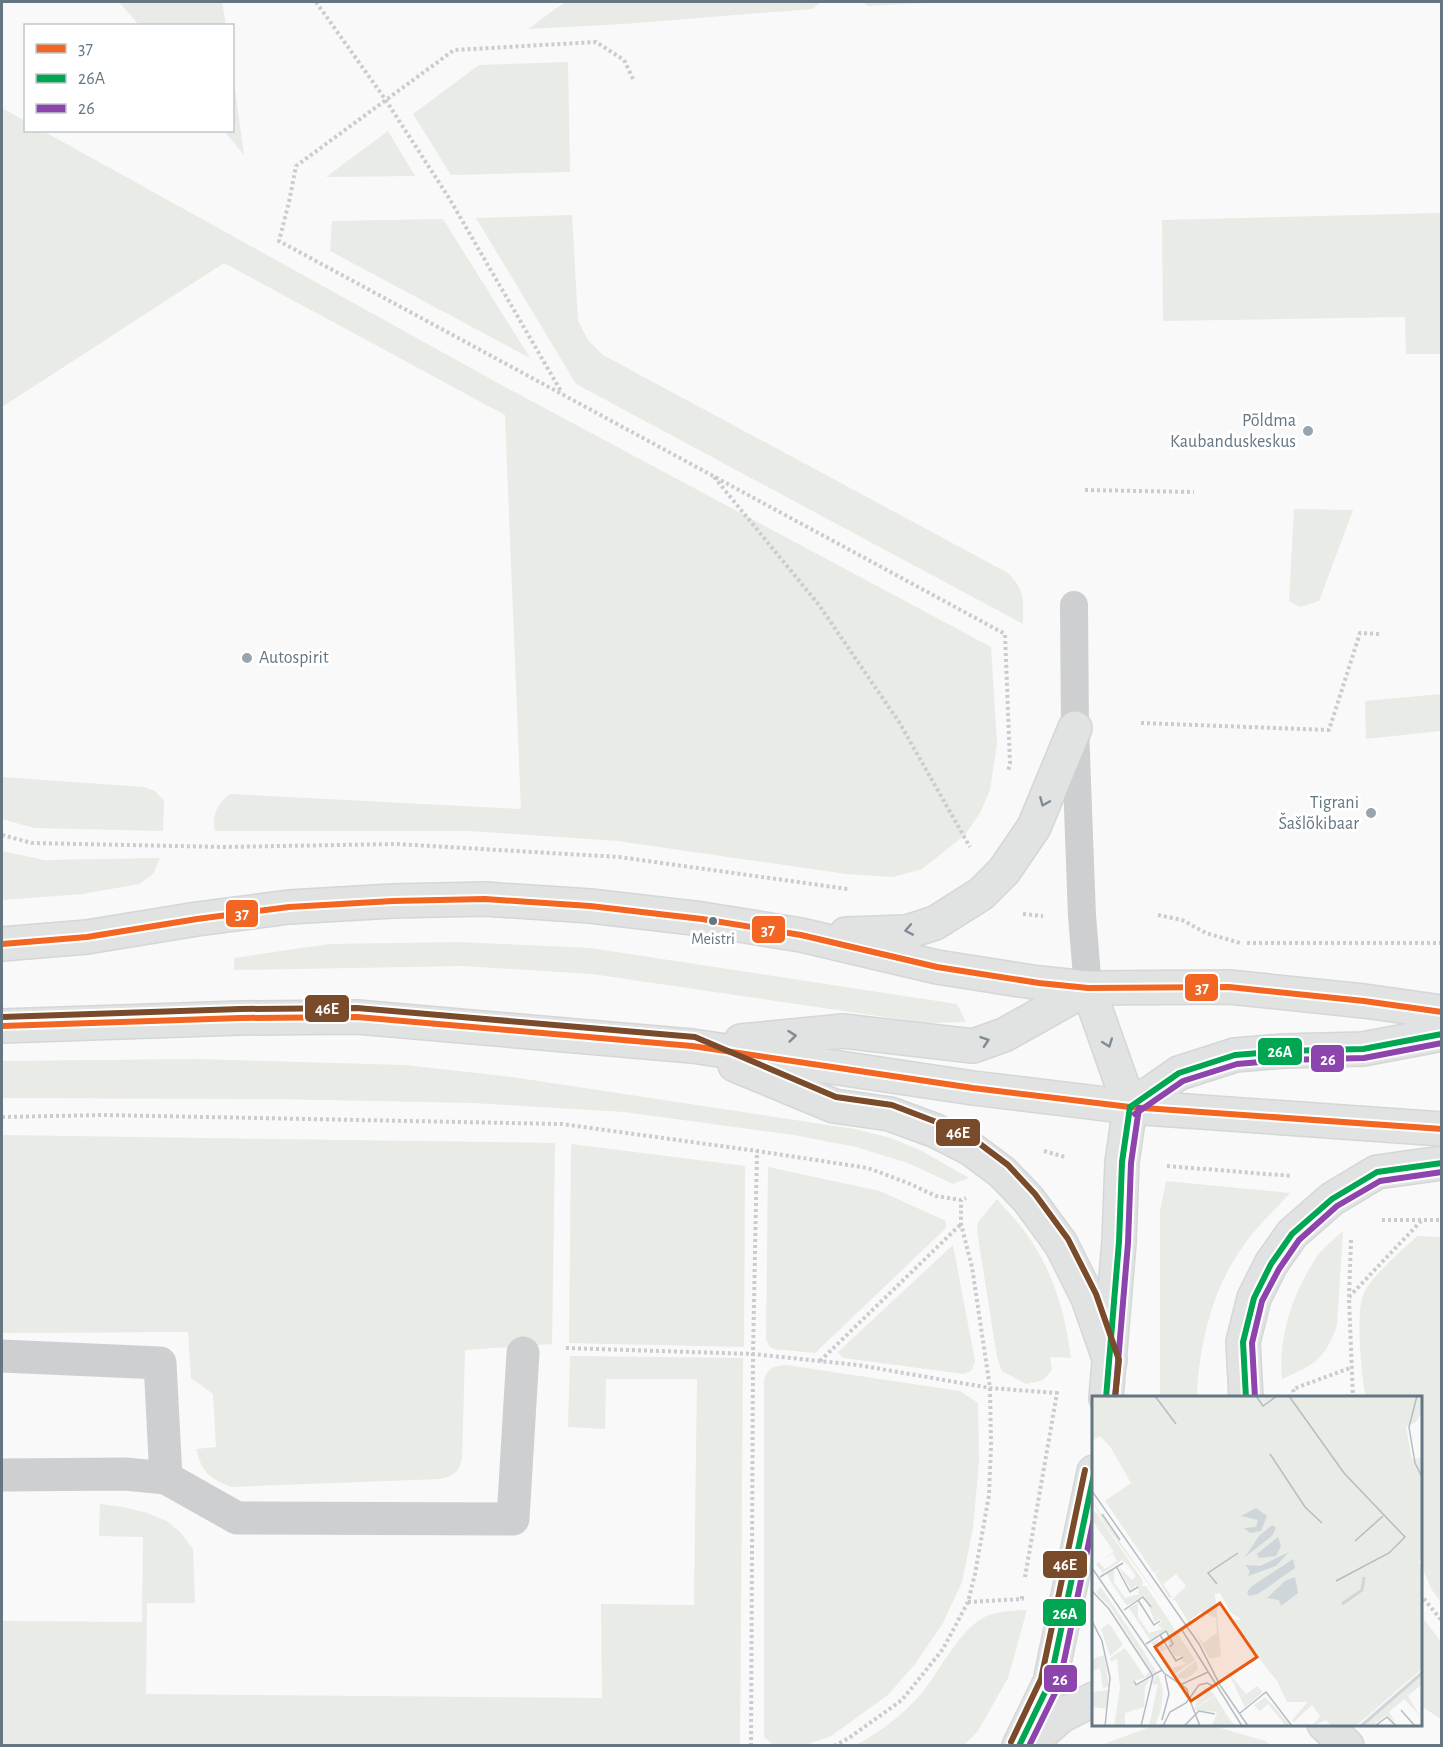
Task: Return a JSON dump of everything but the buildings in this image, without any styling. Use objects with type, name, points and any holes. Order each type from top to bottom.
[{"type":"main road","points":[[801,935],[907,932],[935,923],[981,894],[1004,871],[1034,827],[1075,728]]},
{"type":"main road","points":[[2,944],[87,937],[289,907],[485,899],[590,906],[702,919],[801,935],[937,967],[1039,983],[1088,988],[1229,987],[1364,1001],[1442,1012]]},
{"type":"main road","points":[[692,1046],[843,1031],[973,1046],[1004,1035],[1088,988]]},
{"type":"main road","points":[[1088,988],[1130,1107],[1122,1162],[1119,1242],[1106,1396]]},
{"type":"main road","points":[[2,1026],[240,1018],[357,1017],[692,1046],[973,1088],[1130,1107],[1442,1129]]},
{"type":"main road","points":[[1130,1107],[1179,1073],[1235,1055],[1363,1049],[1442,1034]]},
{"type":"main road","points":[[692,1046],[834,1106],[890,1114],[936,1131],[971,1149],[1002,1172],[1028,1199],[1061,1244],[1088,1298],[1110,1361]]},
{"type":"main road","points":[[1246,1396],[1243,1342],[1254,1298],[1271,1264],[1292,1233],[1342,1209],[1377,1172],[1442,1162]]},
{"type":"main road","points":[[1019,1746],[1050,1682],[1092,1482]]},
{"type":"main road","points":[[1027,1746],[1061,1716],[1092,1700]]},
{"type":"main road","points":[[1325,1726],[1349,1746]]},
{"type":"main road","points":[[1341,1726],[1349,1746]]},
{"type":"street","points":[[2,1475],[126,1474],[166,1478],[237,1518],[513,1519],[523,1353]]},
{"type":"street","points":[[2,1356],[160,1363],[166,1478]]},
{"type":"lane","points":[[1074,605],[1075,728],[1082,916],[1088,988]]},
{"type":"path","points":[[316,2],[385,99],[449,198],[562,393]]},
{"type":"path","points":[[633,79],[624,60],[596,42],[454,50],[296,166],[279,241],[1005,634],[1010,763],[1007,773]]},
{"type":"path","points":[[712,475],[819,605],[899,722],[970,848]]},
{"type":"path","points":[[1085,490],[1194,492]]},
{"type":"path","points":[[1141,723],[1329,730],[1360,633],[1381,634]]},
{"type":"path","points":[[965,855],[978,839]]},
{"type":"path","points":[[1158,915],[1182,920],[1206,933],[1242,943],[1442,943]]},
{"type":"path","points":[[2,1117],[103,1115],[562,1124],[868,1168],[936,1196],[961,1200],[970,1196]]},
{"type":"path","points":[[751,1746],[753,1354],[757,1151]]},
{"type":"path","points":[[1167,1166],[1311,1177],[1342,1209],[1422,1220],[1442,1220]]},
{"type":"path","points":[[834,1746],[902,1700],[943,1649],[968,1602],[975,1574],[989,1495],[990,1388],[972,1267],[961,1224],[961,1200]]},
{"type":"path","points":[[1342,1209],[1349,1298],[1353,1396]]},
{"type":"path","points":[[1349,1298],[1422,1220]]},
{"type":"path","points":[[819,1361],[961,1224]]},
{"type":"path","points":[[562,1348],[753,1354],[858,1365],[990,1388],[1057,1393],[1022,1599],[968,1602]]},
{"type":"path","points":[[1295,1396],[1293,1389],[1350,1368]]},
{"type":"path","points":[[1422,1596],[1442,1621]]},
{"type":"shaded area","points":[[119,2],[222,2],[226,24],[138,24]]},
{"type":"shaded area","points":[[565,2],[820,2],[813,9],[528,29]]},
{"type":"shaded area","points":[[864,2],[945,2],[867,6]]},
{"type":"shaded area","points":[[568,62],[570,172],[451,175],[413,114],[479,65]]},
{"type":"shaded area","points":[[234,82],[244,155],[225,132],[234,132]]},
{"type":"shaded area","points":[[2,108],[24,120],[24,132],[45,132],[507,388],[991,647],[997,744],[990,790],[980,813],[965,835],[922,869],[893,877],[846,874],[618,841],[469,831],[215,831],[216,810],[230,794],[521,809],[505,415],[224,263],[2,407]]},
{"type":"shaded area","points":[[388,131],[415,176],[326,177]]},
{"type":"shaded area","points":[[1441,213],[1441,354],[1406,354],[1405,317],[1163,321],[1162,220]]},
{"type":"shaded area","points":[[572,215],[578,321],[588,340],[603,355],[1008,573],[1021,591],[1023,624],[576,384],[476,218]]},
{"type":"shaded area","points":[[443,219],[530,358],[330,251],[332,221]]},
{"type":"shaded area","points":[[1294,509],[1353,510],[1319,601],[1300,607],[1289,601]]},
{"type":"shaded area","points":[[1441,694],[1441,731],[1366,739],[1365,701]]},
{"type":"shaded area","points":[[2,777],[144,787],[155,791],[164,801],[163,831],[34,828],[2,819]]},
{"type":"shaded area","points":[[2,851],[44,860],[160,858],[153,874],[139,884],[82,894],[2,900]]},
{"type":"shaded area","points":[[458,942],[590,948],[957,1004],[966,1022],[926,1023],[592,974],[463,966],[234,970],[234,958],[329,944]]},
{"type":"shaded area","points":[[197,1059],[405,1065],[512,1077],[855,1129],[891,1138],[920,1150],[969,1178],[953,1184],[908,1163],[856,1147],[794,1135],[624,1112],[474,1103],[273,1099],[2,1098],[2,1061]]},
{"type":"shaded area","points":[[2,1135],[555,1143],[552,1344],[465,1350],[462,1459],[457,1471],[449,1477],[231,1487],[217,1480],[204,1469],[196,1449],[216,1447],[213,1394],[191,1378],[188,1332],[2,1333]]},
{"type":"shaded area","points":[[571,1144],[745,1166],[744,1347],[569,1343]]},
{"type":"shaded area","points":[[768,1167],[880,1191],[946,1221],[946,1228],[815,1353],[774,1349],[769,1346],[766,1339]]},
{"type":"shaded area","points":[[1166,1181],[1290,1193],[1249,1238],[1223,1280],[1204,1337],[1197,1396],[1160,1396],[1160,1211]]},
{"type":"shaded area","points":[[997,1199],[1019,1224],[1046,1267],[1058,1296],[1069,1343],[1071,1358],[1050,1357],[1052,1370],[1043,1380],[1026,1384],[1002,1371],[997,1357],[977,1231],[978,1222]]},
{"type":"shaded area","points":[[1343,1231],[1337,1325],[1333,1337],[1317,1360],[1282,1379],[1282,1347],[1285,1331],[1300,1286],[1316,1258]]},
{"type":"shaded area","points":[[1417,1236],[1441,1237],[1441,1602],[1432,1590],[1422,1567],[1422,1396],[1366,1396],[1360,1346],[1361,1304],[1363,1295],[1379,1272]]},
{"type":"shaded area","points":[[953,1245],[975,1361],[971,1371],[964,1374],[843,1358],[838,1352]]},
{"type":"shaded area","points":[[570,1356],[743,1358],[740,1745],[2,1745],[2,1621],[142,1622],[143,1537],[99,1536],[100,1504],[147,1513],[167,1521],[180,1532],[193,1549],[195,1603],[147,1603],[146,1694],[602,1698],[601,1604],[694,1605],[697,1379],[606,1379],[605,1429],[568,1427]]},
{"type":"shaded area","points":[[786,1365],[960,1391],[978,1403],[979,1461],[973,1528],[962,1582],[943,1623],[915,1664],[888,1695],[831,1736],[805,1745],[774,1745],[764,1737],[764,1380],[767,1372],[772,1368]]},
{"type":"shaded area","points":[[1027,1610],[1008,1678],[978,1731],[964,1745],[856,1745],[891,1722],[914,1702],[969,1628],[995,1613]]},
{"type":"shaded area","points":[[1422,1617],[1441,1642],[1441,1719],[1422,1707]]},
{"type":"shaded area","points":[[1213,1726],[1265,1741],[1271,1745],[1101,1745],[1150,1727]]},
{"type":"transit line","name":"37","points":[[2,944],[87,937],[289,907],[485,899],[590,906],[702,919],[801,935],[937,967],[1039,983],[1088,988],[1229,987],[1364,1001],[1442,1012]]},
{"type":"transit line","name":"46E","points":[[2,1017],[240,1009],[357,1008],[695,1037],[836,1097],[892,1105],[939,1123],[976,1141],[1008,1165],[1035,1194],[1068,1239],[1096,1294],[1119,1360],[1115,1396]]},
{"type":"transit line","name":"37","points":[[2,1026],[240,1018],[357,1017],[692,1046],[973,1088],[1130,1107],[1442,1129]]},
{"type":"transit line","name":"26A","points":[[1130,1107],[1179,1073],[1235,1055],[1363,1049],[1442,1034]]},
{"type":"transit line","name":"26","points":[[1135,1114],[1183,1081],[1237,1064],[1283,1060],[1364,1058],[1442,1043]]},
{"type":"transit line","name":"26A","points":[[1106,1396],[1119,1242],[1122,1162],[1130,1107]]},
{"type":"transit line","name":"26","points":[[1115,1396],[1128,1243],[1131,1163],[1139,1108]]},
{"type":"transit line","name":"26A","points":[[1246,1396],[1243,1342],[1254,1298],[1271,1264],[1292,1234],[1332,1199],[1377,1172],[1442,1163]]},
{"type":"transit line","name":"26","points":[[1255,1396],[1252,1343],[1262,1301],[1279,1269],[1299,1240],[1337,1206],[1380,1181],[1442,1172]]},
{"type":"transit line","name":"46E","points":[[1011,1742],[1041,1679],[1085,1470]]},
{"type":"transit line","name":"26A","points":[[1019,1746],[1050,1682],[1092,1483]]},
{"type":"transit line","name":"26","points":[[1029,1746],[1059,1685],[1092,1528]]},
{"type":"place","name":"Põldma Kaubanduskeskus","points":[[1308,431]]},
{"type":"place","name":"Autospirit","points":[[247,658]]},
{"type":"place","name":"Tigrani Šašlõkibaar","points":[[1371,813]]},
{"type":"place","name":"Meistri","points":[[713,921]]}]
